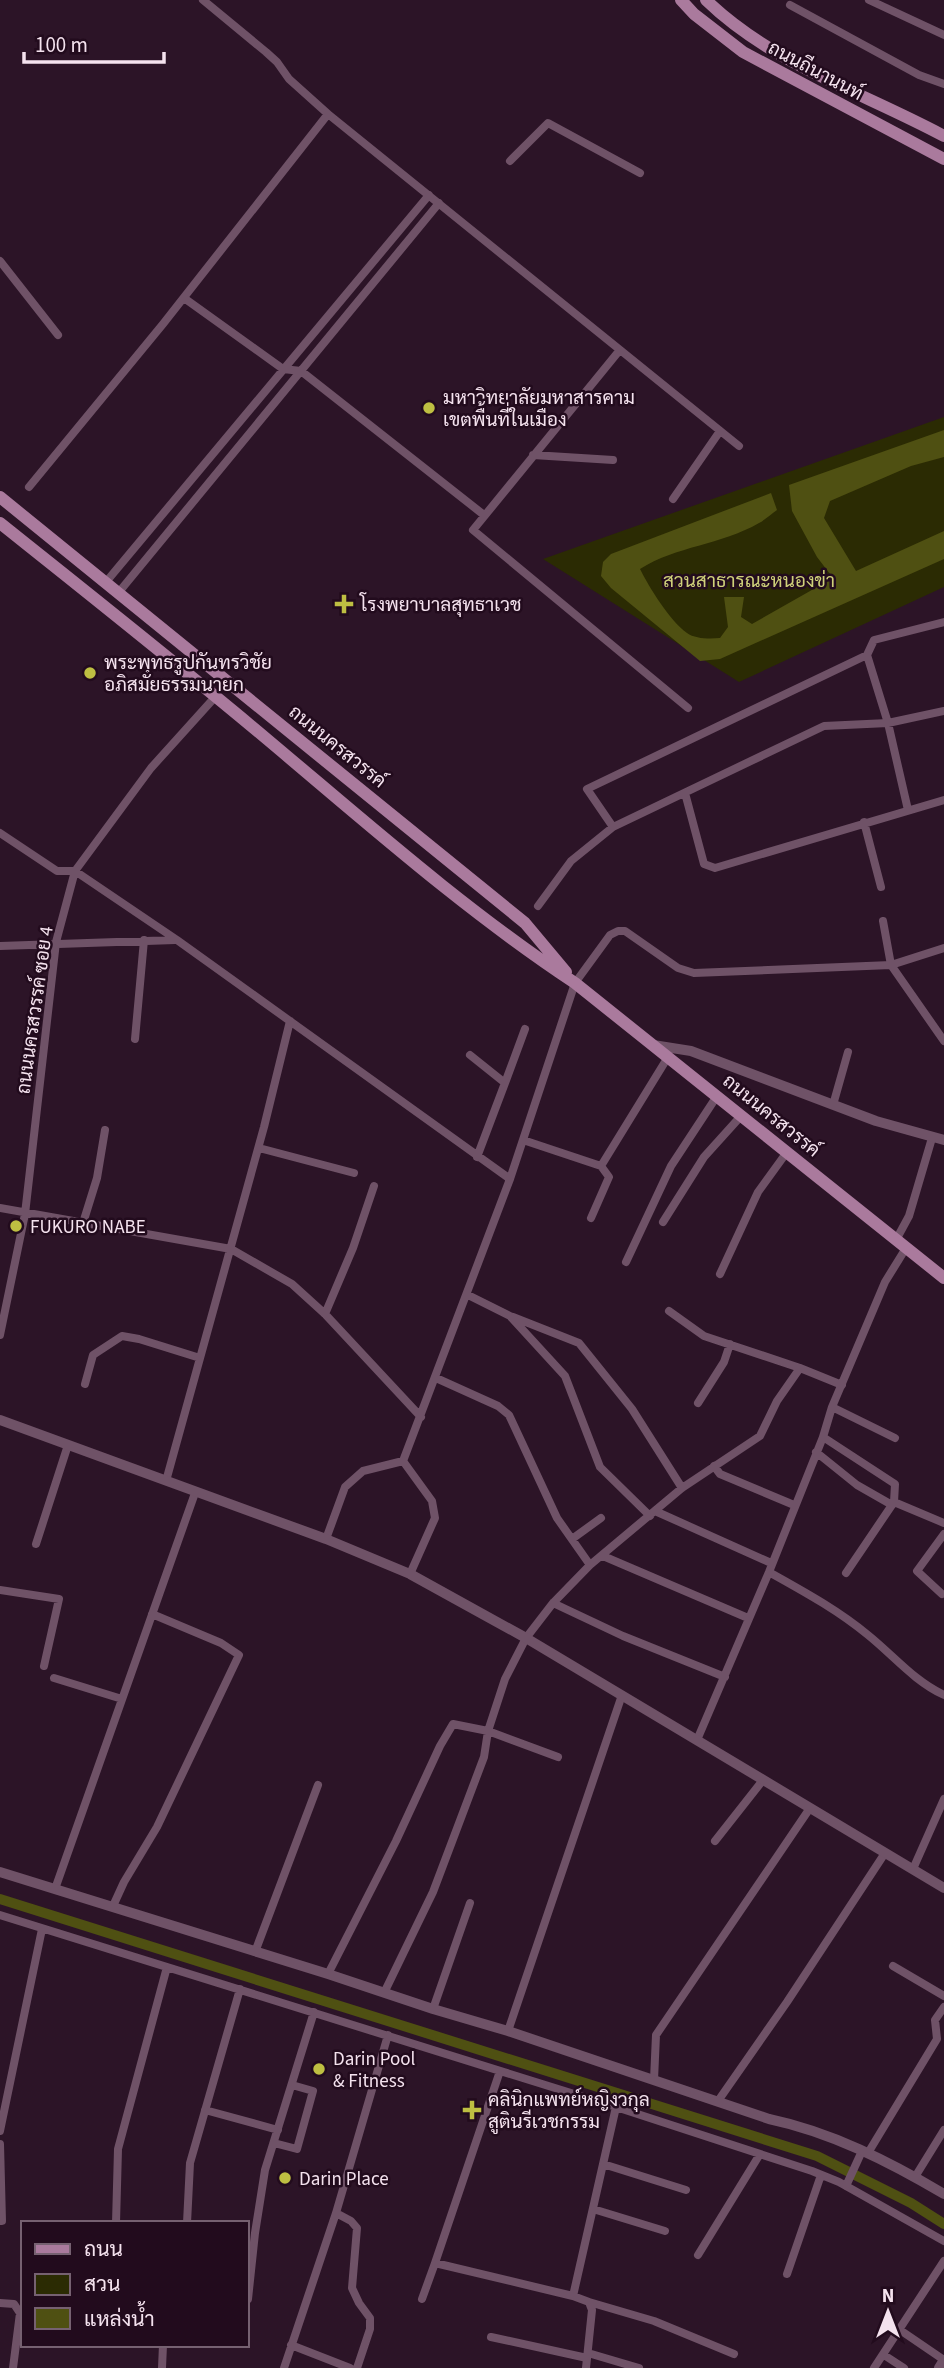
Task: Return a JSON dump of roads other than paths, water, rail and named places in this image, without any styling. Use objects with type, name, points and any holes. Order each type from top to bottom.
[{"type":"main road","name":"ถนนถีนานนท์","points":[[681,0],[694,14],[743,52],[944,159]]},
{"type":"main road","name":"ถนนถีนานนท์","points":[[706,0],[725,19],[794,62],[944,136]]},
{"type":"main road","name":"ถนนนครสวรรค์","points":[[0,497],[533,931],[575,983]]},
{"type":"main road","name":"ถนนนครสวรรค์","points":[[0,523],[216,696],[433,879],[520,947],[575,983],[944,1278]]},
{"type":"main road","points":[[520,947],[533,931]]},
{"type":"street","points":[[203,0],[277,62],[289,79],[328,114],[739,446]]},
{"type":"street","points":[[869,0],[944,36]]},
{"type":"street","points":[[790,5],[919,75],[944,85]]},
{"type":"street","points":[[29,488],[184,298],[328,114]]},
{"type":"street","points":[[510,160],[548,123],[640,173]]},
{"type":"street","points":[[106,582],[429,195]]},
{"type":"street","points":[[119,592],[439,203]]},
{"type":"street","points":[[378,256],[388,265]]},
{"type":"street","points":[[0,261],[58,335]]},
{"type":"street","points":[[345,295],[355,305]]},
{"type":"street","points":[[184,298],[283,369],[301,371],[484,515]]},
{"type":"street","points":[[320,326],[331,334]]},
{"type":"street","points":[[619,351],[473,530],[688,708]]},
{"type":"street","points":[[241,419],[253,429]]},
{"type":"street","points":[[673,499],[720,431]]},
{"type":"street","points":[[533,455],[614,460]]},
{"type":"street","points":[[210,457],[222,467]]},
{"type":"street","points":[[175,499],[188,509]]},
{"type":"street","points":[[613,827],[587,789],[867,655],[874,640],[944,622]]},
{"type":"street","points":[[867,655],[888,723],[908,810]]},
{"type":"street","name":"ถนนนครสวรรค์ ซอย 4","points":[[0,1335],[24,1214],[56,942],[75,871],[152,768],[216,696]]},
{"type":"street","points":[[538,906],[571,861],[613,827],[824,726],[888,723],[944,710]]},
{"type":"street","points":[[685,793],[704,864],[715,868],[944,800]]},
{"type":"street","points":[[864,822],[881,887]]},
{"type":"street","points":[[0,833],[57,871],[75,871],[177,940],[510,1179]]},
{"type":"street","points":[[883,921],[891,965],[944,1041]]},
{"type":"street","points":[[403,1461],[510,1179],[575,983],[610,935],[625,931],[678,968],[694,973],[891,965],[944,948]]},
{"type":"street","points":[[135,1040],[144,940]]},
{"type":"street","points":[[0,946],[56,942],[177,940]]},
{"type":"street","points":[[166,1481],[259,1148],[290,1021]]},
{"type":"street","points":[[477,1157],[525,1029]]},
{"type":"street","points":[[653,1045],[691,1051],[833,1105],[938,1139],[901,1244],[832,1407],[823,1437],[725,1677],[696,1740]]},
{"type":"street","points":[[833,1105],[848,1052]]},
{"type":"street","points":[[470,1055],[505,1083]]},
{"type":"street","points":[[601,1166],[668,1057]]},
{"type":"street","points":[[626,1262],[671,1166],[717,1096]]},
{"type":"street","points":[[663,1222],[704,1157],[741,1116]]},
{"type":"street","points":[[83,1223],[97,1178],[105,1130]]},
{"type":"street","points":[[523,1140],[601,1166],[610,1177],[591,1218]]},
{"type":"street","points":[[259,1148],[354,1173]]},
{"type":"street","points":[[720,1274],[758,1192],[787,1152]]},
{"type":"street","points":[[325,1314],[353,1248],[374,1186]]},
{"type":"street","points":[[0,1208],[231,1250],[292,1284],[325,1314],[421,1417]]},
{"type":"street","points":[[468,1294],[510,1316],[579,1343],[632,1409],[682,1488]]},
{"type":"street","points":[[669,1311],[704,1336],[800,1367],[842,1385]]},
{"type":"street","points":[[510,1316],[565,1376],[600,1467],[652,1514],[770,1567],[838,1612],[870,1636],[926,1686],[944,1695]]},
{"type":"street","points":[[85,1384],[93,1355],[122,1336],[200,1358]]},
{"type":"street","points":[[698,1403],[724,1362],[730,1344]]},
{"type":"street","points":[[384,1993],[433,1892],[484,1757],[488,1731],[505,1679],[526,1638],[553,1603],[590,1565],[682,1488],[760,1436],[777,1401],[800,1367]]},
{"type":"street","points":[[436,1378],[498,1406],[509,1415],[557,1518],[590,1565]]},
{"type":"street","points":[[832,1407],[895,1438]]},
{"type":"street","points":[[0,1420],[326,1539],[411,1574],[526,1638],[944,1888]]},
{"type":"street","points":[[823,1437],[895,1484],[893,1503],[846,1573]]},
{"type":"street","points":[[36,1544],[68,1445]]},
{"type":"street","points":[[816,1452],[857,1485],[944,1523]]},
{"type":"street","points":[[326,1539],[345,1487],[363,1471],[403,1461]]},
{"type":"street","points":[[403,1461],[432,1501],[435,1518],[411,1574]]},
{"type":"street","points":[[714,1466],[720,1475],[794,1505]]},
{"type":"street","points":[[55,1889],[195,1493]]},
{"type":"street","points":[[572,1539],[601,1518]]},
{"type":"street","points":[[942,1594],[917,1571],[944,1534]]},
{"type":"street","points":[[603,1556],[748,1618]]},
{"type":"street","points":[[0,1590],[59,1599],[44,1667]]},
{"type":"street","points":[[553,1603],[623,1636],[725,1677]]},
{"type":"street","points":[[113,1906],[157,1827],[239,1655],[221,1643],[152,1614]]},
{"type":"street","points":[[54,1678],[122,1699]]},
{"type":"street","points":[[508,2031],[622,1695]]},
{"type":"street","points":[[328,1974],[453,1724],[488,1731],[558,1757]]},
{"type":"street","points":[[715,1841],[763,1780]]},
{"type":"street","points":[[255,1952],[318,1785]]},
{"type":"street","points":[[912,1869],[944,1800]]},
{"type":"street","points":[[654,2080],[656,2035],[810,1808]]},
{"type":"street","points":[[719,2101],[885,1853]]},
{"type":"street","points":[[0,1872],[508,2031],[810,2130],[865,2152],[944,2194]]},
{"type":"street","points":[[433,2009],[470,1903]]},
{"type":"street","points":[[0,1915],[616,2107],[821,2175],[846,2186],[944,2241]]},
{"type":"street","points":[[0,2132],[42,1929]]},
{"type":"street","points":[[893,1966],[944,1996]]},
{"type":"street","points":[[116,2221],[118,2149],[167,1967]]},
{"type":"street","points":[[187,2221],[190,2163],[240,1989]]},
{"type":"street","points":[[846,2186],[937,2039],[935,2020],[944,2007]]},
{"type":"street","points":[[248,2299],[265,2170],[314,2012]]},
{"type":"street","points":[[934,2028],[944,2034]]},
{"type":"street","points":[[284,2368],[336,2213],[388,2035]]},
{"type":"street","points":[[422,2299],[500,2071]]},
{"type":"street","points":[[274,2143],[297,2149],[313,2091],[292,2085]]},
{"type":"street","points":[[573,2296],[616,2107]]},
{"type":"street","points":[[205,2110],[278,2130]]},
{"type":"street","points":[[915,2177],[944,2130]]},
{"type":"street","points":[[0,2144],[0,2221]]},
{"type":"street","points":[[698,2255],[760,2154]]},
{"type":"street","points":[[603,2164],[686,2190]]},
{"type":"street","points":[[787,2274],[821,2175]]},
{"type":"street","points":[[593,2209],[665,2231]]},
{"type":"street","points":[[336,2213],[351,2221],[357,2228],[352,2288],[370,2318],[370,2329],[357,2368]]},
{"type":"street","points":[[874,2368],[944,2261]]},
{"type":"street","points":[[435,2263],[573,2296],[653,2321],[734,2354]]},
{"type":"street","points":[[586,2368],[592,2310],[589,2302]]},
{"type":"street","points":[[0,2303],[14,2304],[20,2313],[13,2368]]},
{"type":"street","points":[[900,2330],[944,2360],[939,2368]]},
{"type":"street","points":[[491,2337],[639,2368]]},
{"type":"street","points":[[291,2345],[350,2368]]},
{"type":"street","points":[[162,2368],[163,2347]]},
{"type":"street","points":[[884,2355],[904,2368]]},
{"type":"water","points":[[944,430],[944,457],[911,466],[830,501],[824,518],[856,571],[944,531],[944,559],[720,659],[700,661],[611,588],[601,576],[603,562],[611,554],[771,493],[777,510],[761,522],[729,536],[668,555],[640,569],[660,603],[680,628],[694,636],[720,638],[728,627],[724,597],[744,597],[741,617],[752,624],[833,578],[817,557],[792,511],[789,485]]},
{"type":"waterway","points":[[0,1899],[817,2156],[911,2203],[944,2224]]},
{"type":"place","name":"มหาวิทยาลัยมหาสารคาม เขตพื้นที่ในเมือง","points":[[429,408]]},
{"type":"place","name":"โรงพยาบาลสุทธาเวช","points":[[344,604]]},
{"type":"place","name":"พระพุทธรูปกันทรวิชัย อภิสมัยธรรมนายก","points":[[90,673]]},
{"type":"place","name":"FUKURO NABE","points":[[16,1226]]},
{"type":"place","name":"Darin Pool & Fitness","points":[[319,2069]]},
{"type":"place","name":"คลินิกแพทย์หญิงวกุล สูตินรีเวชกรรม","points":[[472,2110]]},
{"type":"place","name":"Darin Place","points":[[285,2178]]},
{"type":"park label","name":"สวนสาธารณะหนองข่า","points":[[749,580]]}]
